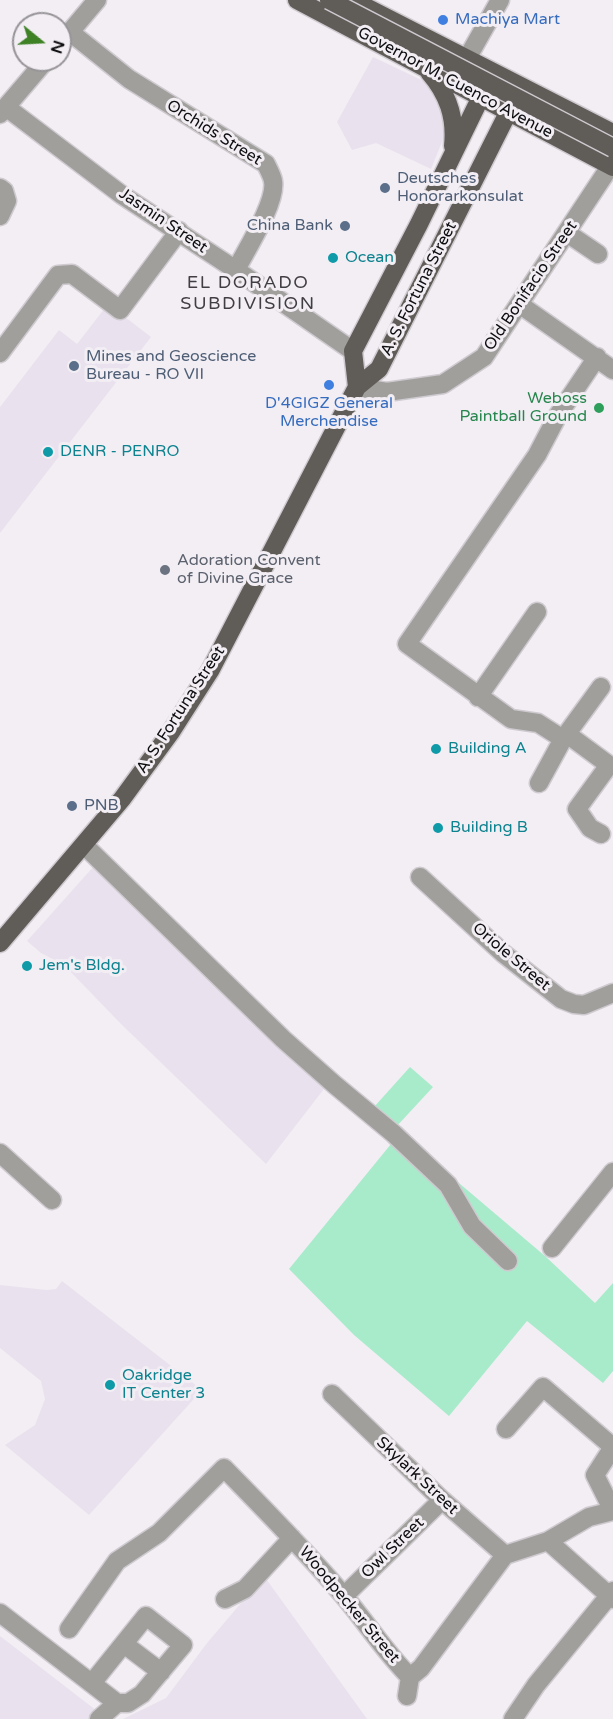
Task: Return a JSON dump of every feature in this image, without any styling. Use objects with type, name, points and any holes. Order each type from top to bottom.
[{"type":"main road","name":"Governor M. Cuenco Avenue","points":[[297,0],[330,9],[612,161]]},
{"type":"main road","points":[[330,9],[337,16],[342,11],[344,0]]},
{"type":"main road","name":"Governor M. Cuenco Avenue","points":[[352,0],[613,133]]},
{"type":"main road","name":"Governor M. Cuenco Avenue","points":[[330,9],[480,98],[564,141],[612,161]]},
{"type":"main road","points":[[424,66],[440,86],[450,106],[454,125],[452,154]]},
{"type":"main road","name":"A. S. Fortuna Street","points":[[357,387],[353,351],[493,72]]},
{"type":"main road","name":"A. S. Fortuna Street","points":[[0,943],[122,799],[171,732],[210,671],[357,387],[379,369],[521,87]]},
{"type":"main road","points":[[564,141],[565,124],[570,117],[578,115]]},
{"type":"street","points":[[72,30],[97,0]]},
{"type":"street","points":[[454,83],[500,0]]},
{"type":"street","name":"Orchids Street","points":[[72,42],[266,164],[273,180],[274,192],[236,270]]},
{"type":"street","points":[[3,111],[36,72]]},
{"type":"street","name":"Jasmin Street","points":[[3,111],[122,195],[179,231],[353,351]]},
{"type":"street","name":"Old Bonifacio Street","points":[[357,387],[387,392],[442,384],[484,357],[612,161]]},
{"type":"street","points":[[0,188],[4,191],[7,201],[0,216]]},
{"type":"street","points":[[0,353],[58,275],[62,273],[72,274],[120,310],[179,231]]},
{"type":"street","points":[[567,233],[598,254]]},
{"type":"street","points":[[519,304],[613,370]]},
{"type":"street","points":[[597,357],[558,415],[537,455],[407,644],[511,719],[538,723],[609,765],[577,809],[590,828],[601,834]]},
{"type":"street","points":[[478,697],[537,612]]},
{"type":"street","points":[[539,783],[565,737],[601,687]]},
{"type":"street","points":[[84,845],[283,1039],[394,1134],[448,1185],[472,1226],[508,1261]]},
{"type":"street","name":"Oriole Street","points":[[420,877],[504,954],[561,999],[584,1005],[613,993]]},
{"type":"street","points":[[0,1153],[52,1200]]},
{"type":"street","points":[[552,1248],[613,1172]]},
{"type":"street","points":[[505,1555],[548,1541],[589,1517],[613,1511],[595,1475],[613,1447],[543,1387],[506,1429]]},
{"type":"street","name":"Skylark Street","points":[[332,1394],[442,1500],[505,1555]]},
{"type":"street","name":"Woodpecker Street","points":[[69,1629],[117,1561],[159,1533],[224,1468],[344,1596],[410,1677],[421,1668],[505,1555]]},
{"type":"street","name":"Owl Street","points":[[344,1596],[442,1500]]},
{"type":"street","points":[[225,1599],[245,1589],[292,1538]]},
{"type":"street","points":[[513,1719],[536,1686],[612,1595],[548,1541]]},
{"type":"street","points":[[0,1613],[117,1703],[128,1703],[142,1694],[183,1645],[146,1616],[92,1683]]},
{"type":"street","points":[[124,1644],[161,1672]]},
{"type":"street","points":[[406,1696],[410,1677]]},
{"type":"street","points":[[99,1719],[117,1703]]},
{"type":"shaded area","points":[[373,57],[430,84],[448,127],[431,169],[376,143],[352,150],[337,122]]},
{"type":"shaded area","points":[[108,304],[151,337],[0,533],[0,407],[59,330],[77,344]]},
{"type":"shaded area","points":[[94,866],[327,1085],[266,1164],[121,1024],[64,965],[41,953],[27,941]]},
{"type":"shaded area","points":[[62,1281],[202,1390],[89,1515],[5,1445],[35,1425],[45,1399],[41,1381],[0,1348],[0,1285],[47,1290],[56,1289]]},
{"type":"shaded area","points":[[264,1576],[367,1719],[123,1719],[166,1698],[207,1643]]},
{"type":"shaded area","points":[[0,1636],[97,1711],[89,1719],[0,1719]]},
{"type":"green space","points":[[410,1067],[433,1087],[396,1127],[374,1107]]},
{"type":"green space","points":[[400,1133],[545,1256],[595,1303],[613,1283],[613,1371],[603,1383],[527,1321],[449,1416],[354,1335],[289,1269]]},
{"type":"place","name":"Machiya Mart","points":[[443,20]]},
{"type":"place","name":"Deutsches Honorarkonsulat","points":[[385,188]]},
{"type":"place","name":"China Bank","points":[[345,226]]},
{"type":"place","name":"Ocean","points":[[333,258]]},
{"type":"place","name":"Mines and Geoscience Bureau - RO VII","points":[[74,366]]},
{"type":"place","name":"D'4GIGZ General Merchendise","points":[[329,385]]},
{"type":"place","name":"Weboss Paintball Ground","points":[[599,408]]},
{"type":"place","name":"DENR - PENRO","points":[[48,452]]},
{"type":"place","name":"Adoration Convent of Divine Grace","points":[[165,570]]},
{"type":"place","name":"Building A","points":[[436,749]]},
{"type":"place","name":"PNB","points":[[72,806]]},
{"type":"place","name":"Building B","points":[[438,828]]},
{"type":"place","name":"Jem's Bldg.","points":[[27,966]]},
{"type":"place","name":"Oakridge IT Center 3","points":[[110,1385]]},
{"type":"district","name":"EL DORADO SUBDIVISION","points":[[248,293]]}]
